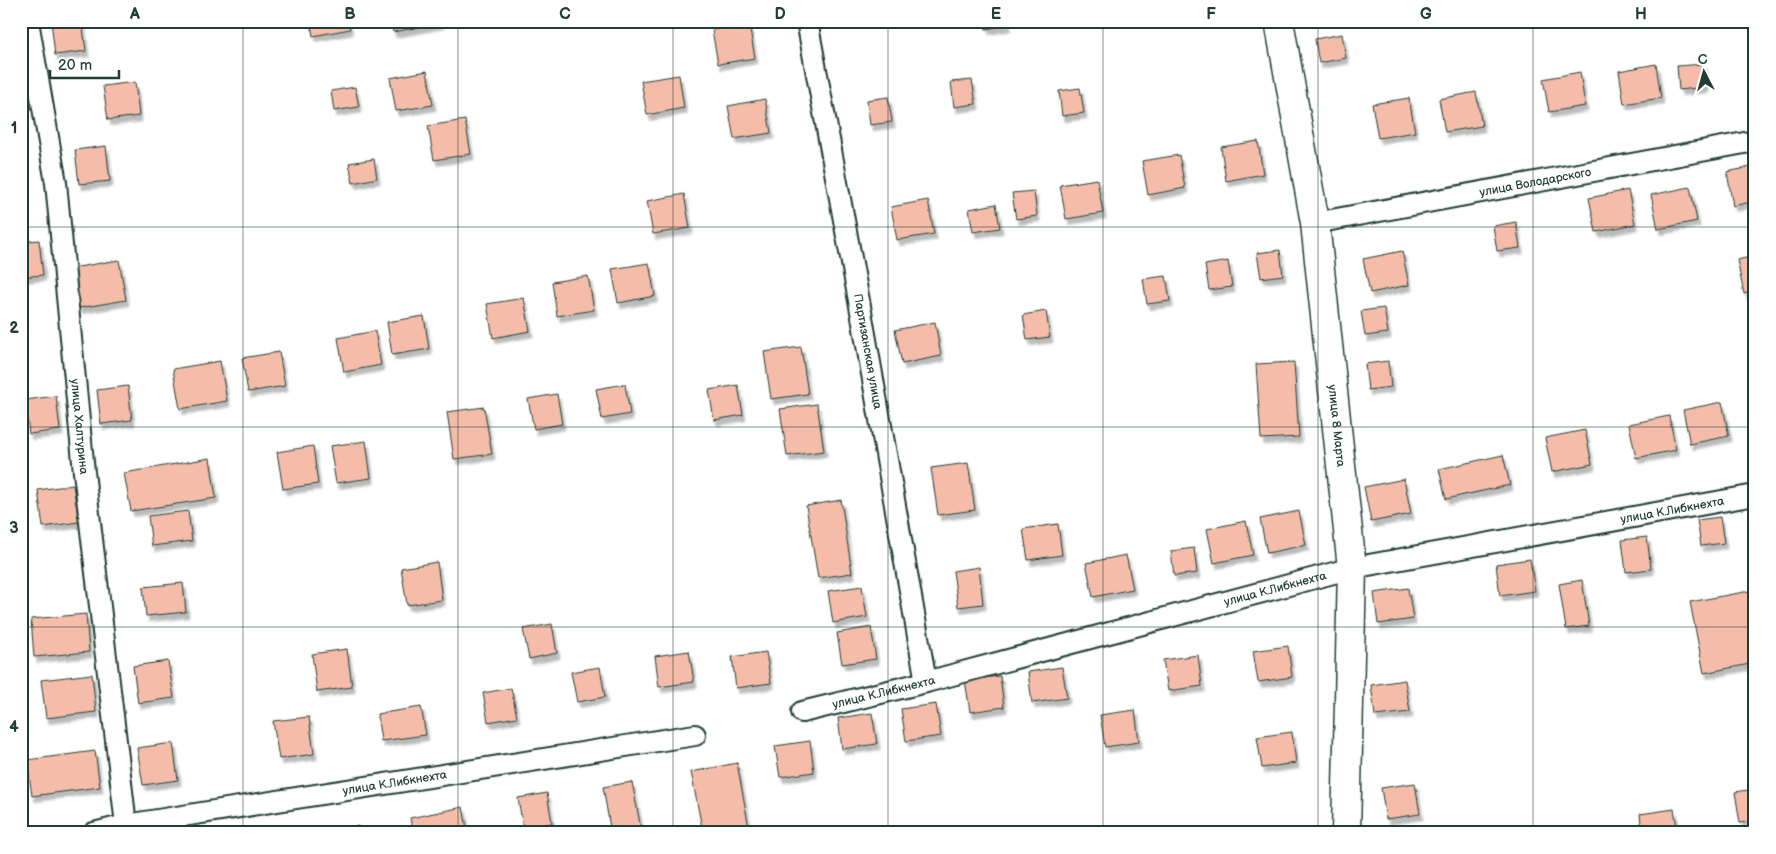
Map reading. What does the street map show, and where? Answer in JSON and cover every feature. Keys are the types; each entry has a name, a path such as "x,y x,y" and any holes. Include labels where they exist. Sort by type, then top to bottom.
{"main road":[{"name":"улица 8 Марта","path":"1279,21 1315,223 1352,568 1346,833"}],"street":[{"name":"улица Халтурина","path":"28,21 56,183 84,472 126,829"},
{"name":"Партизанская улица","path":"807,21 862,317 926,682"},
{"name":"улица Володарского","path":"1315,223 1755,141"},
{"name":"улица К.Либкнехта","path":"802,712 926,682 1352,568 1755,494"},
{"name":"улица К.Либкнехта","path":"94,833 695,735"}],"building":[{"path":"51,21 82,21 86,51 55,55"},
{"path":"310,21 348,21 350,29 313,36"},
{"path":"391,21 440,21 441,23 393,32"},
{"path":"984,21 1007,21 1008,25 986,29"},
{"path":"749,24 755,58 718,64 712,30"},
{"path":"1342,34 1346,58 1319,63 1315,39"},
{"path":"1656,64 1661,98 1624,104 1619,71"},
{"path":"1704,64 1706,87 1679,90 1677,66"},
{"path":"427,71 433,105 396,111 390,78"},
{"path":"1580,72 1585,106 1549,112 1543,79"},
{"path":"679,75 684,108 647,115 641,81"},
{"path":"972,80 976,104 954,107 951,82"},
{"path":"135,82 139,116 108,120 103,86"},
{"path":"355,87 359,107 334,111 331,91"},
{"path":"1080,88 1084,113 1062,116 1059,91"},
{"path":"1476,92 1482,126 1445,132 1439,99"},
{"path":"888,97 892,122 870,125 867,100"},
{"path":"1409,98 1415,132 1378,138 1372,104"},
{"path":"765,99 771,133 734,139 728,106"},
{"path":"465,120 471,154 434,160 428,126"},
{"path":"1258,141 1263,174 1226,181 1221,147"},
{"path":"106,146 110,181 79,184 75,150"},
{"path":"1179,155 1185,188 1148,195 1142,161"},
{"path":"374,159 377,178 353,183 349,163"},
{"path":"1755,166 1755,201 1733,206 1727,172"},
{"path":"1097,179 1103,213 1066,219 1060,185"},
{"path":"1690,187 1697,221 1658,229 1651,195"},
{"path":"1628,190 1635,224 1596,232 1589,198"},
{"path":"1034,191 1037,216 1016,219 1012,193"},
{"path":"684,194 690,228 653,234 647,201"},
{"path":"928,200 934,234 897,240 891,207"},
{"path":"996,204 1000,228 973,232 969,209"},
{"path":"1516,222 1520,248 1497,251 1493,226"},
{"path":"39,240 43,275 21,277 21,242"},
{"path":"1280,250 1283,275 1261,278 1257,253"},
{"path":"1402,251 1409,285 1370,293 1363,259"},
{"path":"1755,256 1755,291 1744,294 1737,260"},
{"path":"119,260 126,300 79,308 72,268"},
{"path":"1228,261 1232,287 1209,290 1205,265"},
{"path":"649,263 655,296 618,303 612,269"},
{"path":"588,276 594,310 557,316 552,282"},
{"path":"1166,276 1170,301 1147,304 1143,279"},
{"path":"524,298 530,331 493,338 487,304"},
{"path":"1384,308 1388,333 1365,336 1361,311"},
{"path":"1046,311 1050,337 1027,340 1023,315"},
{"path":"424,316 429,349 392,355 387,322"},
{"path":"935,322 941,356 902,364 895,330"},
{"path":"375,331 381,365 344,372 338,338"},
{"path":"801,347 808,394 771,399 764,352"},
{"path":"279,352 285,386 248,392 242,358"},
{"path":"220,361 227,401 180,409 173,369"},
{"path":"1388,361 1391,387 1368,390 1365,364"},
{"path":"1294,362 1299,437 1261,439 1256,364"},
{"path":"625,384 630,414 602,419 596,389"},
{"path":"738,385 743,415 714,420 709,390"},
{"path":"128,386 132,420 101,424 97,390"},
{"path":"557,394 562,424 534,429 528,399"},
{"path":"56,396 60,430 29,434 25,400"},
{"path":"1722,402 1729,436 1690,444 1683,410"},
{"path":"817,404 824,451 787,456 780,409"},
{"path":"484,407 492,454 454,459 447,412"},
{"path":"1669,416 1676,450 1636,458 1629,424"},
{"path":"1585,430 1592,464 1552,472 1545,438"},
{"path":"366,441 371,478 336,483 330,446"},
{"path":"313,446 318,484 283,489 277,452"},
{"path":"1503,455 1510,485 1446,499 1439,469"},
{"path":"210,458 216,498 131,511 124,473"},
{"path":"968,463 975,510 938,515 931,468"},
{"path":"1404,479 1411,514 1371,522 1364,487"},
{"path":"73,485 79,522 43,527 38,490"},
{"path":"841,500 852,573 818,578 806,506"},
{"path":"188,511 192,541 152,546 148,516"},
{"path":"1299,511 1306,545 1267,553 1260,519"},
{"path":"1720,517 1724,543 1701,546 1697,520"},
{"path":"1246,521 1253,555 1214,563 1207,529"},
{"path":"1058,524 1062,555 1028,560 1023,529"},
{"path":"1647,537 1651,569 1626,572 1622,540"},
{"path":"1194,548 1197,573 1174,576 1171,551"},
{"path":"1126,555 1133,589 1093,597 1086,563"},
{"path":"1530,559 1535,591 1500,596 1496,564"},
{"path":"437,562 442,600 407,605 401,568"},
{"path":"979,567 983,604 958,607 953,571"},
{"path":"1582,580 1589,626 1566,629 1559,584"},
{"path":"183,583 186,612 146,616 143,587"},
{"path":"862,586 867,617 833,623 828,591"},
{"path":"1408,588 1413,619 1378,624 1374,593"},
{"path":"1755,590 1755,663 1704,673 1690,602"},
{"path":"86,614 89,652 34,657 31,619"},
{"path":"552,624 557,653 529,659 523,629"},
{"path":"871,627 876,659 842,664 837,633"},
{"path":"1288,646 1292,677 1258,682 1253,651"},
{"path":"347,649 352,687 317,692 312,654"},
{"path":"689,651 694,682 659,687 655,656"},
{"path":"766,652 771,683 736,688 732,657"},
{"path":"1198,655 1202,686 1168,691 1163,660"},
{"path":"168,661 174,698 138,703 133,666"},
{"path":"600,667 605,697 577,702 571,672"},
{"path":"1062,667 1067,698 1032,703 1028,672"},
{"path":"92,674 96,712 46,718 41,680"},
{"path":"1000,676 1004,707 970,712 965,680"},
{"path":"1405,680 1410,712 1375,716 1371,685"},
{"path":"511,688 517,717 488,722 483,693"},
{"path":"936,704 941,736 906,741 901,709"},
{"path":"421,707 426,735 381,741 377,714"},
{"path":"1135,710 1139,742 1105,747 1100,715"},
{"path":"872,713 877,744 842,749 838,718"},
{"path":"309,717 314,754 279,759 273,721"},
{"path":"1292,732 1296,763 1262,768 1257,737"},
{"path":"810,741 814,772 780,777 775,746"},
{"path":"173,743 178,780 143,785 137,748"},
{"path":"95,751 100,787 32,796 27,760"},
{"path":"737,763 750,833 703,833 691,772"},
{"path":"632,782 641,829 611,833 603,787"},
{"path":"1415,783 1420,814 1386,819 1381,788"},
{"path":"1755,789 1755,821 1740,823 1735,792"},
{"path":"547,793 552,823 523,828 518,798"},
{"path":"463,807 468,833 413,833 410,818"},
{"path":"1674,809 1678,833 1642,833 1640,814"},
{"path":"358,826 360,833 328,833"}]}
